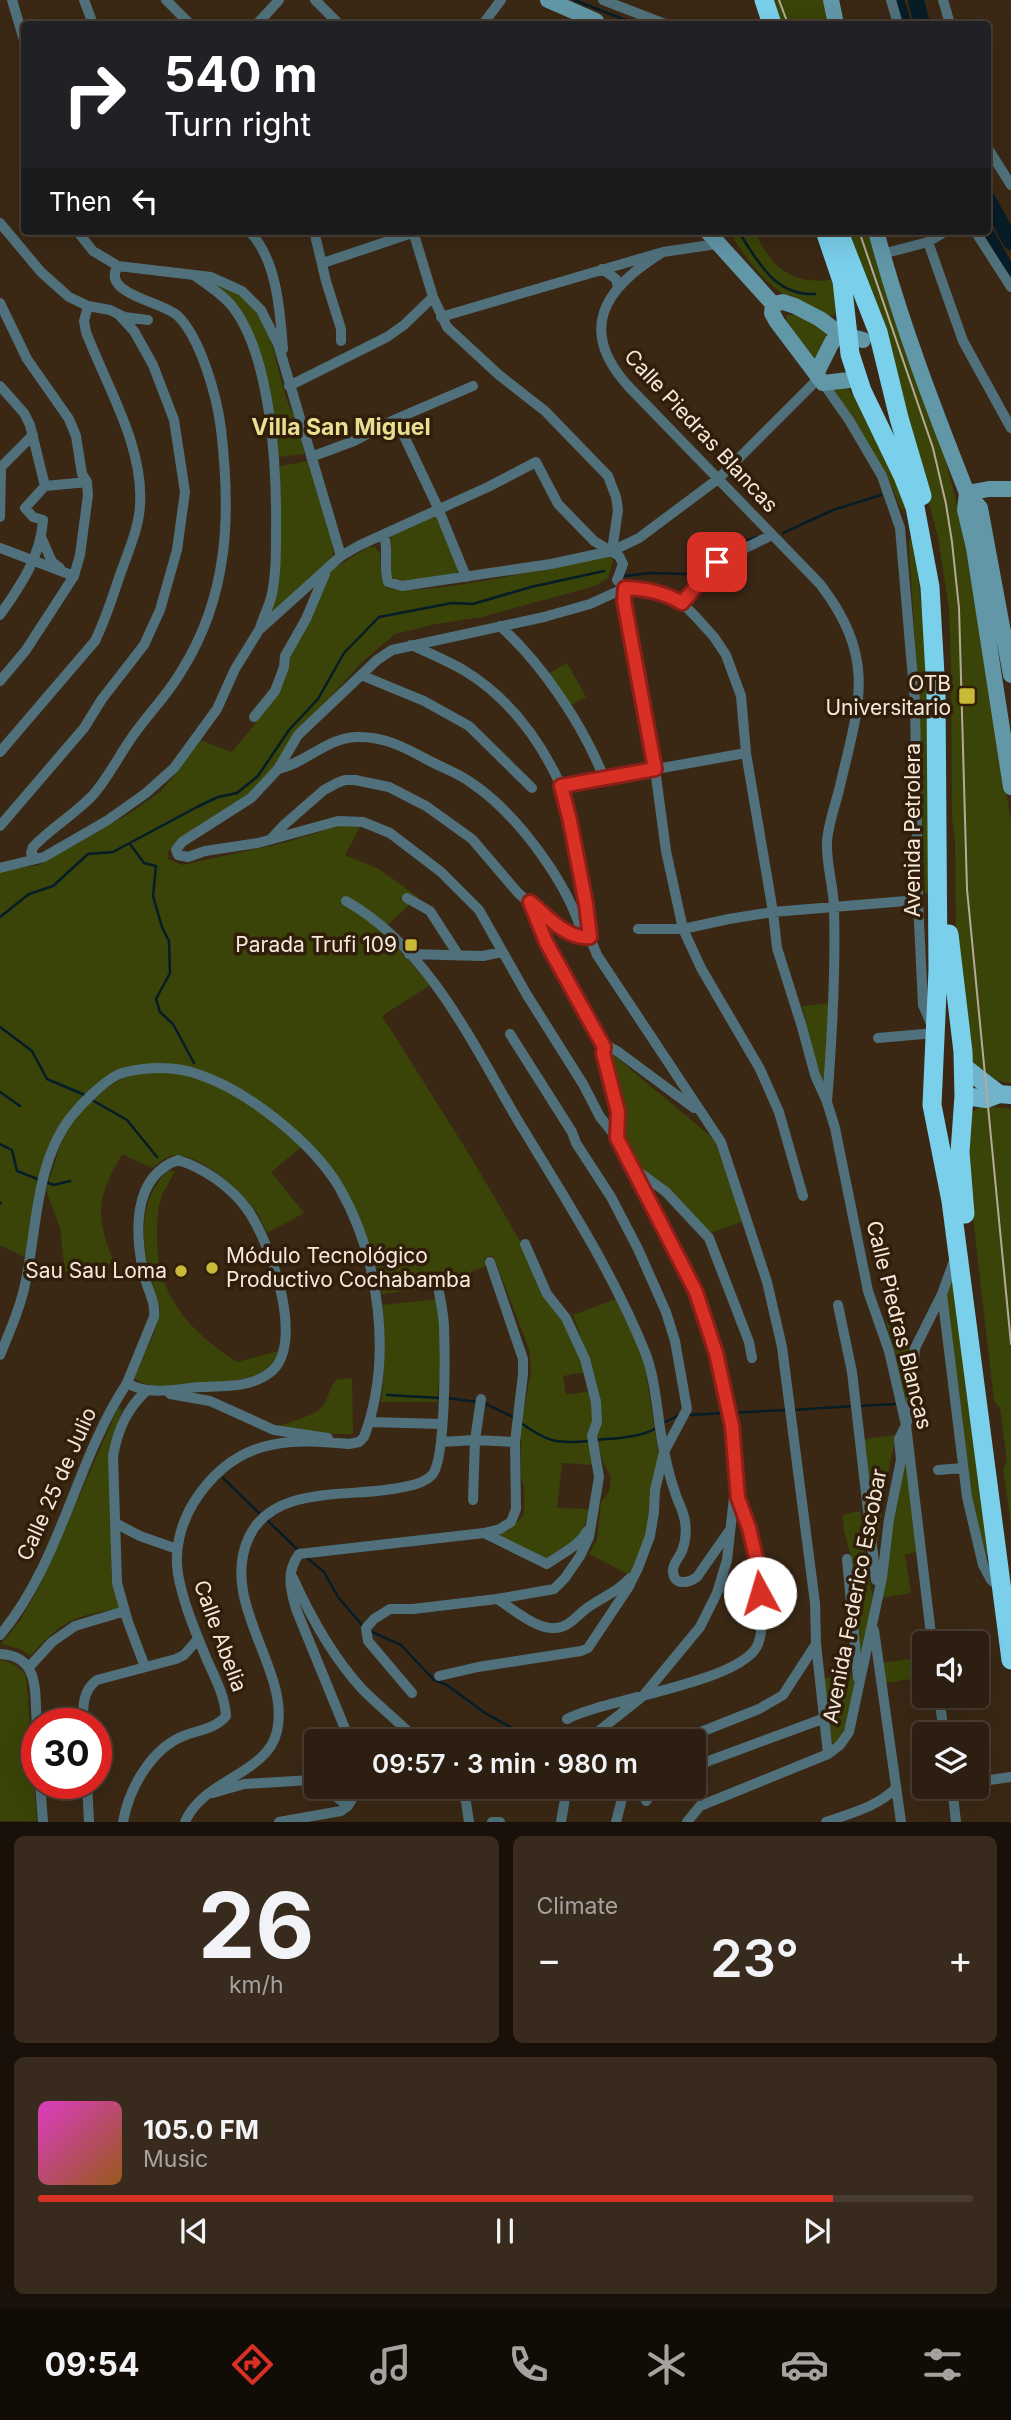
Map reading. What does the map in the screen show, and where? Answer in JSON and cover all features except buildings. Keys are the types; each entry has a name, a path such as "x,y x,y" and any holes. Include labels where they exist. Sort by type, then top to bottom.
{"highway":[{"path":"751,0 758,21"},
{"path":"764,0 771,21"},
{"name":"Avenida Petrolera","path":"826,235 845,295 858,379 906,484 910,526 930,587 935,681 938,970 932,1105 958,1249 1011,1660"},
{"name":"Avenida Petrolera","path":"840,235 885,355 899,418 913,458 930,529 942,603 946,660 949,934 964,1068"},
{"path":"850,341 876,342 885,355 879,375 858,379"},
{"path":"964,1096 943,1097 933,1078 937,1063 954,1060 964,1068 964,1096 960,1152 963,1199 1011,1564"}],"main road":[{"path":"548,0 595,21"},
{"path":"831,0 835,21"},
{"path":"877,235 888,280 921,374 967,493 980,508 1011,675"},
{"path":"712,237 773,304 772,313 819,378"},
{"path":"773,304 783,302 795,306 821,319 850,341"},
{"path":"819,378 832,342 850,341"},
{"path":"819,378 858,379"},
{"path":"967,493 1011,489"},
{"path":"967,493 965,510 1007,723 1011,787"},
{"path":"964,1068 1005,1094"},
{"path":"964,1096 986,1099 1005,1094"}],"street":[{"path":"12,0 21,30"},
{"path":"84,0 92,21"},
{"path":"166,0 187,21"},
{"path":"260,21 279,0"},
{"path":"315,0 337,21"},
{"path":"485,21 501,0"},
{"path":"603,0 621,3 659,21"},
{"path":"891,0 897,21"},
{"path":"943,0 949,21"},
{"path":"991,153 1011,185"},
{"path":"0,223 41,272 68,297 88,306 110,310 134,331 153,365 174,420 185,492 177,550 169,582 145,645 102,699 84,728 0,826"},
{"path":"80,235 93,251 118,266 192,274 227,282 254,301 278,344 341,556"},
{"path":"253,235 268,262 274,287 281,323 284,369"},
{"path":"314,235 341,329 341,341"},
{"path":"323,262 405,235"},
{"path":"415,235 433,298 447,327 499,375 545,411 608,476 618,510 612,551"},
{"path":"882,254 928,242 939,235"},
{"path":"978,235 1011,287"},
{"path":"441,317 712,237"},
{"path":"928,242 963,341 1011,428"},
{"name":"Calle Piedras Blancas","path":"663,252 637,270 618,288 602,317 602,344 608,360 616,373 820,584 844,619 856,652 860,686 827,838 834,906 835,997 827,1101 869,1291 888,1351 906,1425 931,1631"},
{"path":"37,859 31,853 33,847 93,794 184,667 218,588 225,539 225,465 213,382 179,317 168,308 134,296 114,281 113,276 118,266"},
{"path":"602,269 616,279 618,288"},
{"path":"0,868 37,859 108,820 146,793 174,768 217,709 235,669 259,630 271,597 276,541 276,462 267,401 254,346 233,308 192,274"},
{"path":"289,386 387,337 433,298"},
{"path":"0,303 27,359 69,419 76,436 82,474 87,482 80,555 74,576 26,650 0,681"},
{"path":"0,752 95,641 104,625 140,508 140,489 132,451 116,401 86,332 84,321 88,306"},
{"path":"134,331 168,308"},
{"path":"120,316 148,320"},
{"path":"384,535 388,548 388,582 402,586 612,551 639,538 718,480 819,378 882,476 910,526 918,900 923,1005 935,1033 878,1038"},
{"path":"311,457 354,441 396,419 473,386"},
{"path":"2,392 24,413 33,435 45,486"},
{"path":"396,419 438,508 466,577"},
{"path":"0,517 0,468 33,435"},
{"path":"259,630 341,556 536,462 558,504 594,541 620,556 623,564 617,580 625,588 624,601 655,769 666,851 683,929 701,968 760,1069 779,1112 803,1196"},
{"path":"25,508 45,486 87,482"},
{"path":"0,615 34,561 42,538 43,520 33,517 25,508 1,505"},
{"path":"682,603 717,562 772,535"},
{"path":"42,538 51,562 74,576"},
{"path":"0,548 74,576"},
{"path":"254,717 275,691 285,656 306,619 328,568"},
{"path":"567,1719 579,1713 698,1681 747,1659 760,1642 762,1624 757,1562 738,1498 732,1426 716,1353 696,1292 617,1138 600,1116 472,901 424,857 390,832 377,826 363,822 338,821 271,840 205,851 188,857 178,855 176,850 182,842 251,798 278,769 298,735 377,660 392,650 590,604 625,588 666,594 682,603 714,637 735,675 741,696 746,753 773,912 776,948 796,1005 815,1075 827,1101"},
{"path":"500,626 521,646 580,725 604,778"},
{"path":"411,645 465,671 490,689 538,742 561,786 570,821 586,904 586,938"},
{"path":"361,675 424,701 469,726 532,788"},
{"path":"278,769 296,765 334,742 357,737 387,740 458,774 490,797 541,854 574,908 586,938 721,1142 767,1282 782,1347 813,1590 828,1754"},
{"path":"561,786 746,753"},
{"path":"271,840 324,790 337,783 355,780 389,787 425,806 472,839 519,894 568,933 586,938"},
{"path":"407,898 430,911 459,956"},
{"path":"638,929 683,929 773,912 918,900"},
{"path":"346,901 369,914 409,954 440,991 603,1261 646,1355 664,1452 684,1516 686,1529 683,1550 673,1572 675,1579 681,1583 691,1582 697,1577 729,1531"},
{"path":"530,902 546,942 604,1047 603,1053 618,1112 617,1138"},
{"path":"409,954 483,956 502,952"},
{"path":"439,1676 588,1648 628,1588 638,1568 650,1536 655,1490 664,1452 687,1409 675,1340 666,1312 638,1249 611,1197 510,1034"},
{"path":"604,1047 609,1046 617,1051 701,1114"},
{"path":"0,1355 26,1282 41,1190 59,1135 72,1115 118,1075 133,1070 177,1069 215,1081 246,1097 307,1147 338,1185 371,1270 377,1306 380,1368 378,1393 370,1422 442,1424"},
{"name":"Calle 25 de Julio","path":"0,1636 32,1587 100,1430 127,1383 154,1317 155,1308 145,1279 138,1239 141,1200 159,1170 178,1160 205,1172 245,1207 256,1224 283,1296 285,1317 280,1358 274,1369 262,1378 245,1384 151,1391 127,1383"},
{"path":"633,1167 666,1192 709,1238 749,1342 752,1358"},
{"path":"412,1693 368,1641 366,1628 369,1624 390,1609 413,1609 496,1599 554,1588 580,1556 589,1537 599,1477 592,1436 597,1422 596,1402 585,1359 566,1318 547,1294 525,1244"},
{"name":"Avenida Federico Escobar","path":"687,1822 700,1806 828,1754 840,1745 849,1731 873,1620 893,1492 901,1460 899,1439 911,1408 915,1348 942,1294 958,1249"},
{"path":"345,1729 296,1608 289,1586 290,1571 299,1554 312,1551 347,1550 484,1532 500,1529 511,1522 516,1509 514,1442 523,1359 490,1262"},
{"path":"186,1822 190,1811 204,1795 262,1757 277,1733 279,1709 276,1690 243,1591 242,1564 249,1536 270,1511 282,1505 327,1494 374,1493 424,1481 436,1469 442,1424 444,1326 439,1292"},
{"path":"942,1294 967,1497 983,1565 991,1580 1002,1589"},
{"path":"838,1305 852,1372 877,1597"},
{"path":"151,1391 210,1401 274,1430 321,1436 340,1443"},
{"name":"Calle 25 de Julio","path":"145,1667 117,1583 113,1455 127,1412 151,1391"},
{"path":"473,1500 475,1440 481,1399"},
{"name":"Calle Abelia","path":"123,1822 125,1808 136,1781 159,1755 184,1736 210,1727 226,1716 178,1574 177,1549 189,1511 219,1470 244,1452 261,1446 286,1443 359,1442 370,1422"},
{"path":"440,1442 514,1442"},
{"path":"938,1470 963,1468"},
{"path":"604,1729 643,1696 686,1645 709,1610 727,1560 736,1479"},
{"path":"116,1520 126,1530 177,1549"},
{"path":"484,1532 547,1564 584,1537 591,1523"},
{"path":"848,1559 859,1687"},
{"path":"496,1599 545,1628 555,1629 564,1626 582,1611 622,1587 638,1568"},
{"path":"290,1571 314,1621 334,1653 362,1688 405,1729"},
{"path":"30,1666 52,1642 75,1626 125,1611"},
{"path":"873,1620 901,1822"},
{"path":"84,1708 84,1698 90,1685 102,1678 184,1655 198,1639"},
{"path":"706,1730 759,1709 783,1695 817,1644"},
{"path":"0,1654 22,1658 30,1666 36,1708"},
{"path":"656,1678 655,1685 663,1691"},
{"path":"706,1762 825,1718"},
{"path":"989,1780 1011,1777"},
{"path":"204,1795 244,1784 304,1780"},
{"path":"826,1822 876,1804 896,1788"},
{"path":"41,1799 43,1822"},
{"path":"88,1799 89,1822"},
{"path":"339,1799 348,1806"},
{"path":"279,1822 341,1811 352,1799"},
{"path":"465,1799 469,1822"},
{"path":"561,1822 564,1799"},
{"path":"616,1822 622,1799"},
{"path":"953,1799 956,1822"},
{"path":"492,1822 500,1822"}],"green space":[{"path":"774,0 825,0 828,21 780,21"},
{"path":"732,235 756,235 768,255 784,271 805,279 833,280 837,313 827,315 782,293 752,265"},
{"path":"849,235 870,235 945,458 962,524 1011,821 1011,1083 982,1074 972,1061 956,931 949,608 938,538 901,388"},
{"path":"210,280 246,301 265,327 305,454 279,457 260,359"},
{"path":"787,315 797,315 825,331 827,336 815,362 785,323"},
{"path":"833,386 847,386 877,435 909,511 901,509 887,475 839,400"},
{"path":"308,461 332,538 333,557 274,612 268,612 281,512 280,466"},
{"path":"436,517 459,570 456,573 402,582 392,578 391,536"},
{"path":"913,538 926,644 930,893 925,893 918,687 909,548 909,539"},
{"path":"368,547 375,547 380,553 381,575 385,587 400,590 490,580 603,556 612,558 613,561 608,578 595,586 482,617 395,634 361,663 242,802 178,842 168,852 168,859 182,865 284,843 347,823 361,825 345,855 379,869 418,897 382,930 430,985 382,1016 469,1154 566,1326 586,1372 563,1376 566,1395 591,1391 594,1465 562,1463 557,1508 589,1509 580,1535 546,1560 497,1535 509,1530 524,1515 521,1426 531,1371 529,1349 493,1255 484,1259 486,1266 437,1287 382,1294 375,1259 343,1184 307,1140 250,1097 156,1064 133,1065 117,1071 56,1132 25,1257 0,1245 0,871 39,865 132,812 160,792 199,740 232,752 283,683 289,658 328,575"},
{"path":"567,663 586,697 569,706 548,674"},
{"path":"831,1003 825,1082 821,1082 802,1006"},
{"path":"612,1054 714,1139 744,1221 711,1233 639,1169 622,1138 623,1121 609,1059"},
{"path":"148,1071 186,1074 202,1079 248,1103 289,1136 301,1147 271,1172 304,1213 267,1233 256,1212 239,1192 219,1174 196,1160 175,1155 152,1168 122,1154 107,1184 101,1207 101,1219 114,1263 65,1272 60,1228 46,1190 60,1146 72,1122 98,1094 123,1078"},
{"path":"982,1106 1011,1109 1011,1525 1003,1469 1007,1461 1000,1408 994,1401 968,1173 972,1112"},
{"path":"168,1171 175,1171 160,1200 157,1238 163,1278 170,1295 191,1325 237,1362 278,1351 275,1359 261,1372 231,1381 174,1387 143,1383 135,1378 154,1334 160,1310 146,1256 145,1219 148,1202"},
{"path":"954,1276 988,1556 985,1554 974,1513 946,1295"},
{"path":"619,1298 643,1356 659,1456 651,1517 636,1566 628,1574 589,1554 597,1540 601,1502 609,1492 611,1477 597,1442 593,1370 573,1315"},
{"path":"438,1299 441,1360 437,1402 381,1402 384,1366 382,1305"},
{"path":"896,1320 911,1344 906,1412 886,1322"},
{"path":"352,1378 353,1434 279,1426 319,1410 336,1380"},
{"path":"118,1408 122,1410 114,1437 111,1575 120,1608 90,1614 69,1622 60,1627 30,1656 20,1649 1,1644 19,1622 38,1589"},
{"path":"896,1435 885,1487 873,1573 857,1440"},
{"path":"905,1435 916,1552 905,1555 911,1593 876,1599"},
{"path":"860,1511 867,1573 873,1596 860,1670 853,1564 842,1515"},
{"path":"912,1659 912,1679 885,1683 882,1663"},
{"path":"0,1660 15,1665 26,1675 28,1708 21,1708 21,1799 35,1799 37,1821 0,1821"},
{"path":"852,1673 852,1710 836,1743 832,1742 823,1679"}],"waterway":[{"path":"574,0 628,21"},
{"path":"899,0 906,21"},
{"path":"916,0 921,21"},
{"path":"991,205 1011,242"},
{"path":"741,235 760,265 778,283 801,293 815,294"},
{"path":"990,235 1011,272"},
{"path":"783,533 833,510 881,495"},
{"path":"624,576 651,573 686,574 722,549 757,537"},
{"path":"0,917 29,894 53,886 88,854 113,852 218,797 237,793 258,776 289,730 318,699 344,653 379,617 452,603 473,604 531,587 604,571"},
{"path":"130,844 144,863 156,866 153,896 169,941 170,973 156,999 160,1012 173,1024 194,1063"},
{"path":"0,1027 32,1051 47,1079 87,1096"},
{"path":"0,1092 20,1106"},
{"path":"92,1100 127,1120 157,1157"},
{"path":"0,1144 12,1150 17,1171 40,1180"},
{"path":"46,1182 54,1185 70,1181"},
{"path":"387,1395 440,1398"},
{"path":"446,1398 478,1402"},
{"path":"484,1403 513,1417"},
{"path":"860,1406 895,1404"},
{"path":"794,1410 853,1406"},
{"path":"731,1413 787,1410"},
{"path":"689,1415 724,1413"},
{"path":"663,1423 679,1415"},
{"path":"521,1423 553,1440 590,1441"},
{"path":"596,1440 636,1435 658,1427"},
{"path":"223,1478 261,1515"},
{"path":"266,1519 299,1551"},
{"path":"307,1558 324,1572 338,1597 362,1625"},
{"path":"370,1631 401,1645 434,1680 447,1685 485,1713 514,1729"}],"tram line":[{"path":"779,0 787,21"},
{"path":"860,235 933,448 952,542 959,608 967,889 1011,1344"}],"place":[{"name":"OTB Universitario","path":"967,696"},
{"name":"Parada Trufi 109","path":"411,945"},
{"name":"Módulo Tecnológico Productivo Cochabamba","path":"212,1268"},
{"name":"Sau Sau Loma","path":"181,1271"}],"district":[{"name":"Villa San Miguel","path":"341,427"}],"route":[{"path":"717,562 682,603 666,594 625,588 624,601 655,769 561,786 586,904 590,937 577,937 568,933 530,902 546,942 604,1047 603,1053 618,1112 617,1138 696,1292 727,1396 738,1498 757,1562 760,1593"}]}
